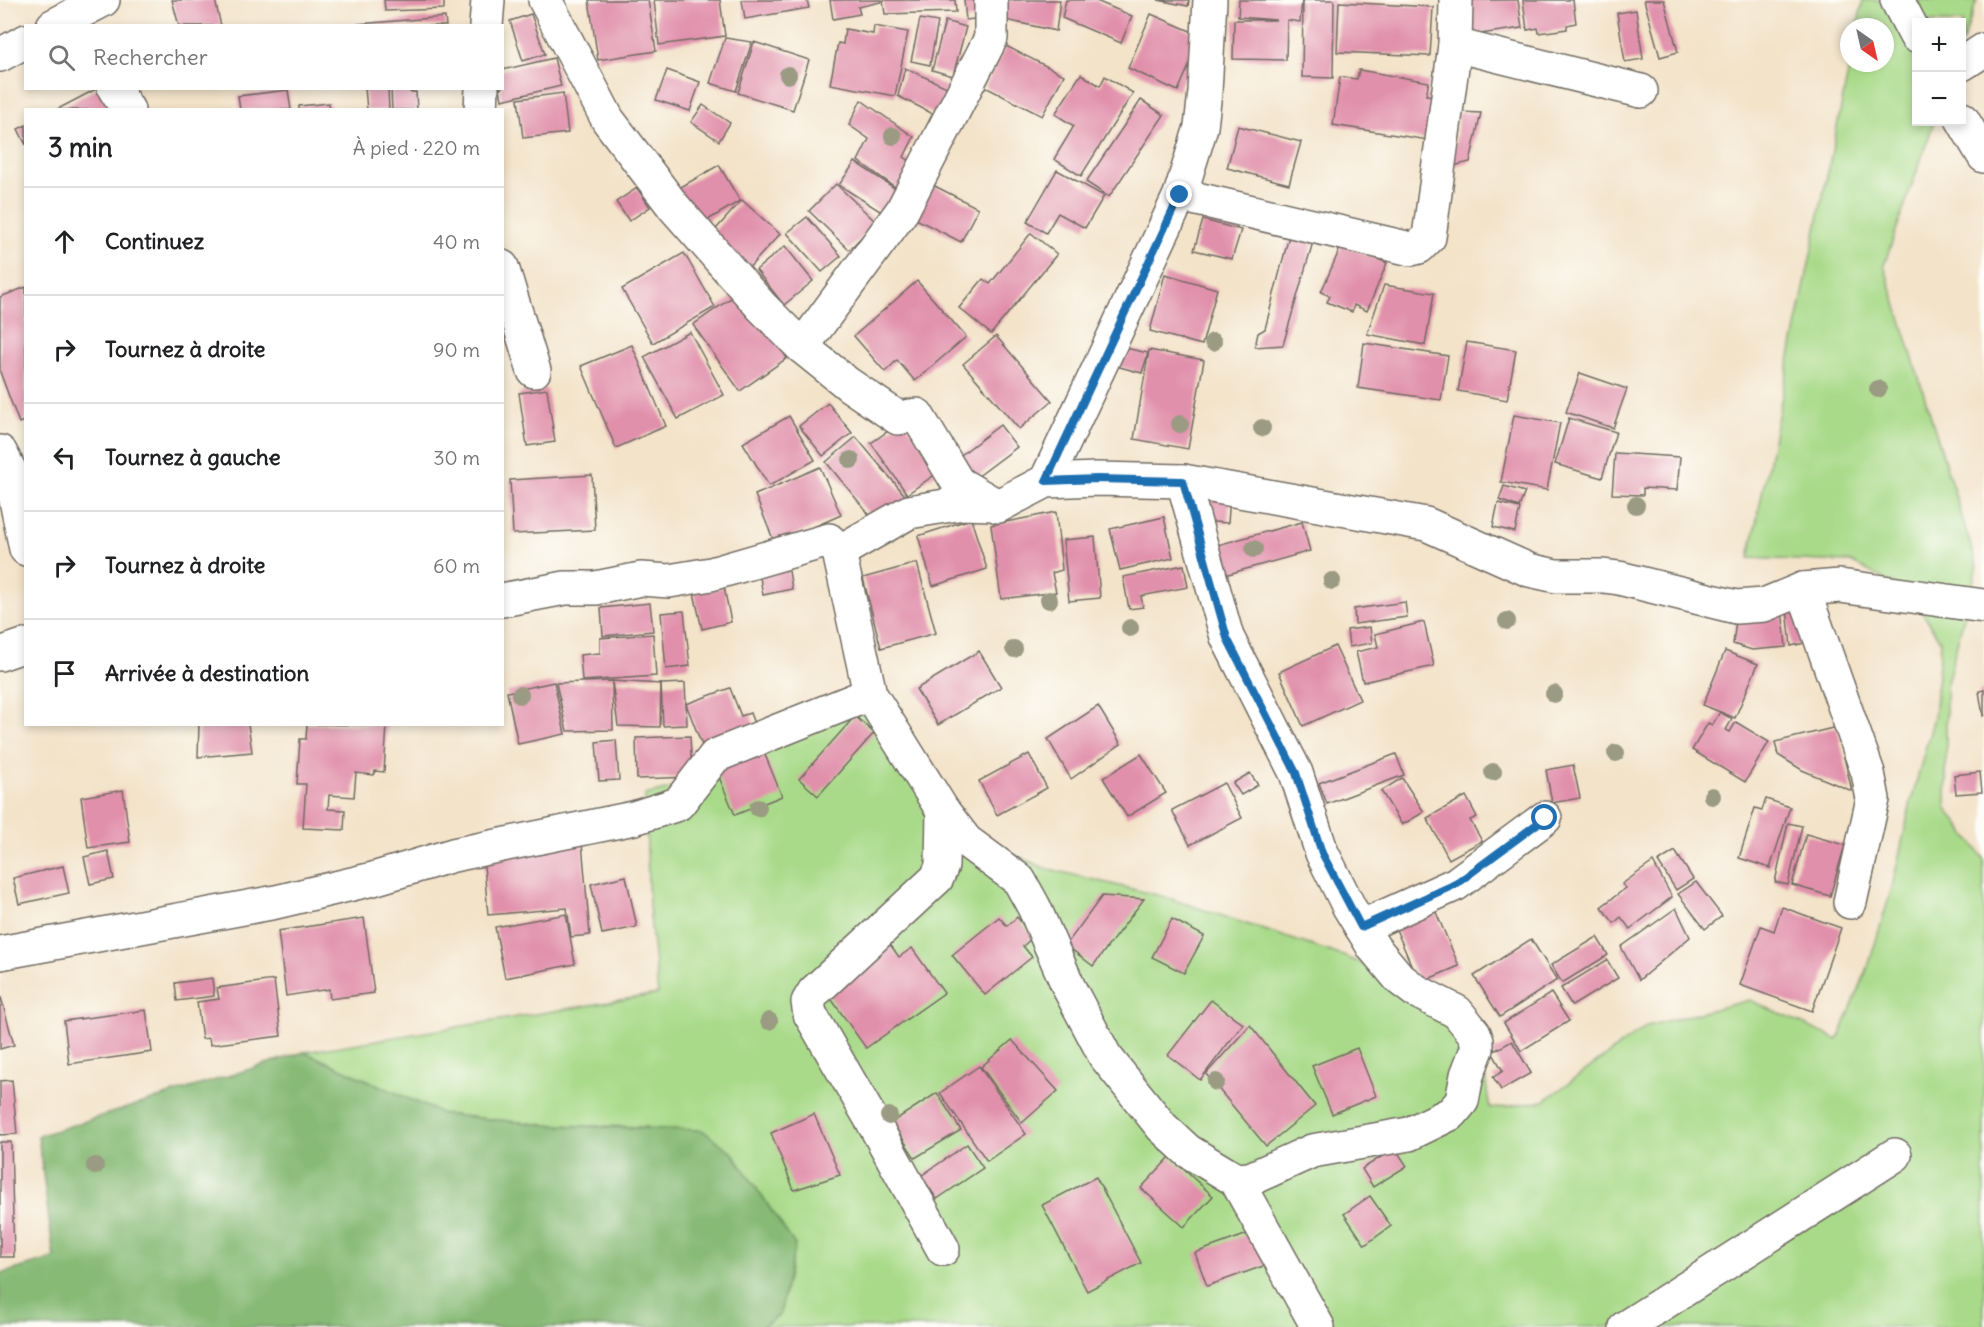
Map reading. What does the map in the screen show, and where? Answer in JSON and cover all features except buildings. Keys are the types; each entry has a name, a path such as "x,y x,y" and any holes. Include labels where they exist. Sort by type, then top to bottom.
{"street":[{"path":"66,23 103,0"},
{"path":"486,24 488,0"},
{"path":"545,0 608,120 674,207 762,307 802,347 848,384 898,418 917,415 958,483 998,506"},
{"path":"802,347 902,211 992,38 991,0"},
{"path":"1046,481 1180,195 1201,127 1210,0"},
{"path":"1180,195 1411,249 1419,247 1429,237 1455,45 1456,0"},
{"path":"1897,0 1912,27"},
{"path":"0,55 24,42"},
{"path":"1455,45 1641,91"},
{"path":"1966,61 1984,50"},
{"path":"115,90 127,108"},
{"path":"481,108 482,90"},
{"path":"1966,125 1984,156"},
{"path":"504,274 534,371"},
{"path":"0,452 10,471 24,539"},
{"path":"839,552 909,512 963,503 998,506 1046,481 1097,479 1183,481 1426,524 1529,570 1556,576 1619,578 1736,607 1764,605 1803,589 1840,586 1984,606"},
{"path":"1183,481 1227,638 1296,773 1322,853 1374,948 1400,980 1457,1012 1474,1033 1477,1049 1467,1075 1462,1101 1452,1113 1409,1134 1312,1150 1250,1179 1236,1180"},
{"path":"504,600 565,588 596,588 641,579 669,581 711,574 829,540 839,552 870,694 943,811 966,841 1019,880 1034,907 1069,988 1105,1056 1162,1127 1188,1151 1236,1180 1318,1327"},
{"path":"1803,589 1868,773 1873,799 1850,902"},
{"path":"0,654 24,646"},
{"path":"0,953 276,902 374,879 453,855 645,814 678,804 715,756 870,694"},
{"path":"943,811 942,866 937,878 814,992 808,1002 810,1014 943,1249"},
{"path":"1361,927 1456,884 1545,818"},
{"path":"1626,1327 1894,1155"}],"green space":[{"path":"1863,0 1977,0 1966,32 1966,18 1912,18 1912,126 1933,126 1884,265 1977,566 1946,687 1946,807 1984,859 1984,1327 762,1327 780,1315 647,1127 546,1125 443,1114 304,1052 658,994 649,906 645,795 678,787 854,702 977,839 1045,868 1165,897 1343,956 1424,990 1476,1020 1490,1109 1544,1101 1647,1026 1750,1000 1838,1040 1868,967 1892,888 1911,802 1934,717 1941,642 1910,593 1851,562 1749,558 1848,72 1894,72 1894,18 1859,18"},
{"path":"304,1052 443,1114 546,1125 702,1130 732,1152 795,1245 780,1315 761,1327 0,1327 0,1274 54,1258 38,1136"}],"route":[{"path":"1180,195 1046,481 1097,479 1183,481 1227,638 1296,773 1322,853 1361,927 1456,884 1545,818"}]}
